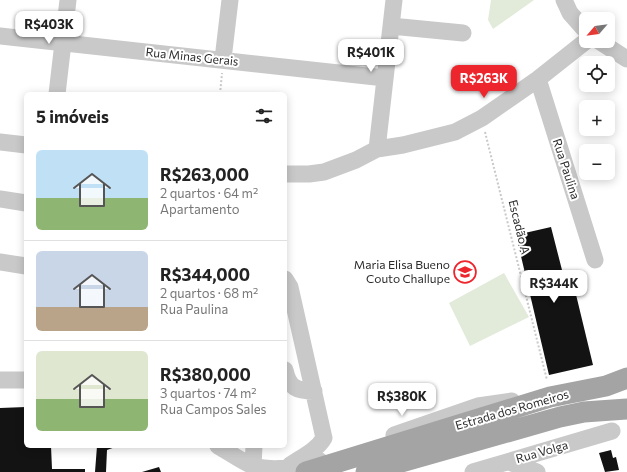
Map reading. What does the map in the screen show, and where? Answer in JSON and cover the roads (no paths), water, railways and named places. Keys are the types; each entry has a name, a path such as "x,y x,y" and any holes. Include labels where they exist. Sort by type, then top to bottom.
{"main road":[{"name":"Estrada dos Romeiros","path":"306,472 550,397 606,386 627,378"},
{"name":"Estrada dos Romeiros","path":"366,472 560,417 584,412 627,409"}],"street":[{"path":"58,92 68,0"},
{"path":"223,59 230,0"},
{"path":"377,150 394,0"},
{"path":"564,0 570,13 579,23"},
{"path":"391,26 463,33"},
{"name":"Rua Minas Gerais","path":"0,36 63,44 223,59 385,78"},
{"path":"287,174 324,172 377,150 403,146 443,136 466,127 482,118 538,79 579,47"},
{"path":"610,48 627,59"},
{"name":"Rua Paulina","path":"538,79 595,260"},
{"path":"0,142 24,146"},
{"path":"0,199 24,203"},
{"path":"0,262 24,266"},
{"path":"285,469 315,448 324,438 290,287 287,282"},
{"path":"287,374 293,386 299,391 314,391"},
{"path":"0,380 24,380"},
{"path":"222,448 253,466 270,469 285,469 331,458 478,406 550,397"},
{"name":"Rua Volga","path":"473,472 612,431"},
{"path":"253,466 254,448"},
{"path":"509,462 537,472"}],"place":[{"name":"Maria Elisa Bueno Couto Challupe","path":"465,272"}]}
